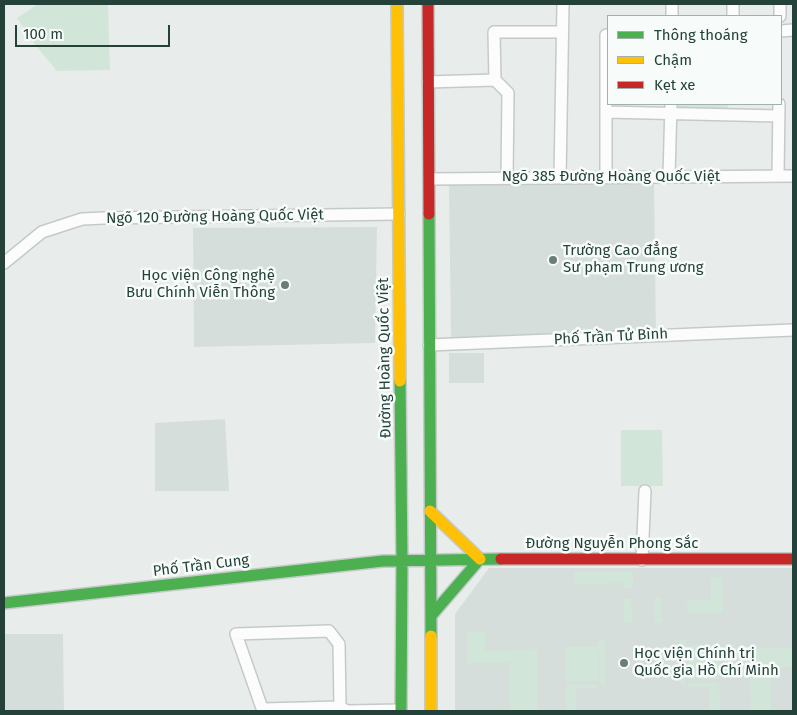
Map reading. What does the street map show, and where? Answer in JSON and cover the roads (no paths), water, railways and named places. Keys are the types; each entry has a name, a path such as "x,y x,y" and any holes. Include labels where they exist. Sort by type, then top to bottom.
{"main road":[{"name":"Đường Hoàng Quốc Việt","path":"397,4 402,560 401,710"},
{"path":"428,4 430,711"},
{"path":"430,511 480,559 430,616"},
{"name":"Đường Nguyễn Phong Sắc","path":"430,560 793,559"},
{"name":"Phố Trần Cung","path":"4,603 402,560 430,560"}],"street":[{"path":"560,178 563,4"},
{"path":"508,178 508,93 495,80 494,32 562,32"},
{"path":"606,177 607,35"},
{"path":"428,82 495,80"},
{"path":"778,176 779,105"},
{"path":"606,112 671,108 733,109 779,116"},
{"path":"669,177 671,108"},
{"name":"Ngõ 385 Đường Hoàng Quốc Việt","path":"429,179 793,176"},
{"name":"Ngõ 120 Đường Hoàng Quốc Việt","path":"4,263 42,232 82,219 399,214"},
{"name":"Phố Trần Tử Bình","path":"430,345 793,330"},
{"path":"642,560 645,491"},
{"path":"340,707 338,644 329,631 236,634 263,710 340,707 347,711 401,710"}],"place":[{"name":"Trường Cao đẳng Sư phạm Trung ương","path":"553,260"},
{"name":"Học viện Công nghệ Bưu Chính Viễn Thông","path":"285,285"},
{"name":"Học viện Chính trị Quốc gia Hồ Chí Minh","path":"624,663"}]}
